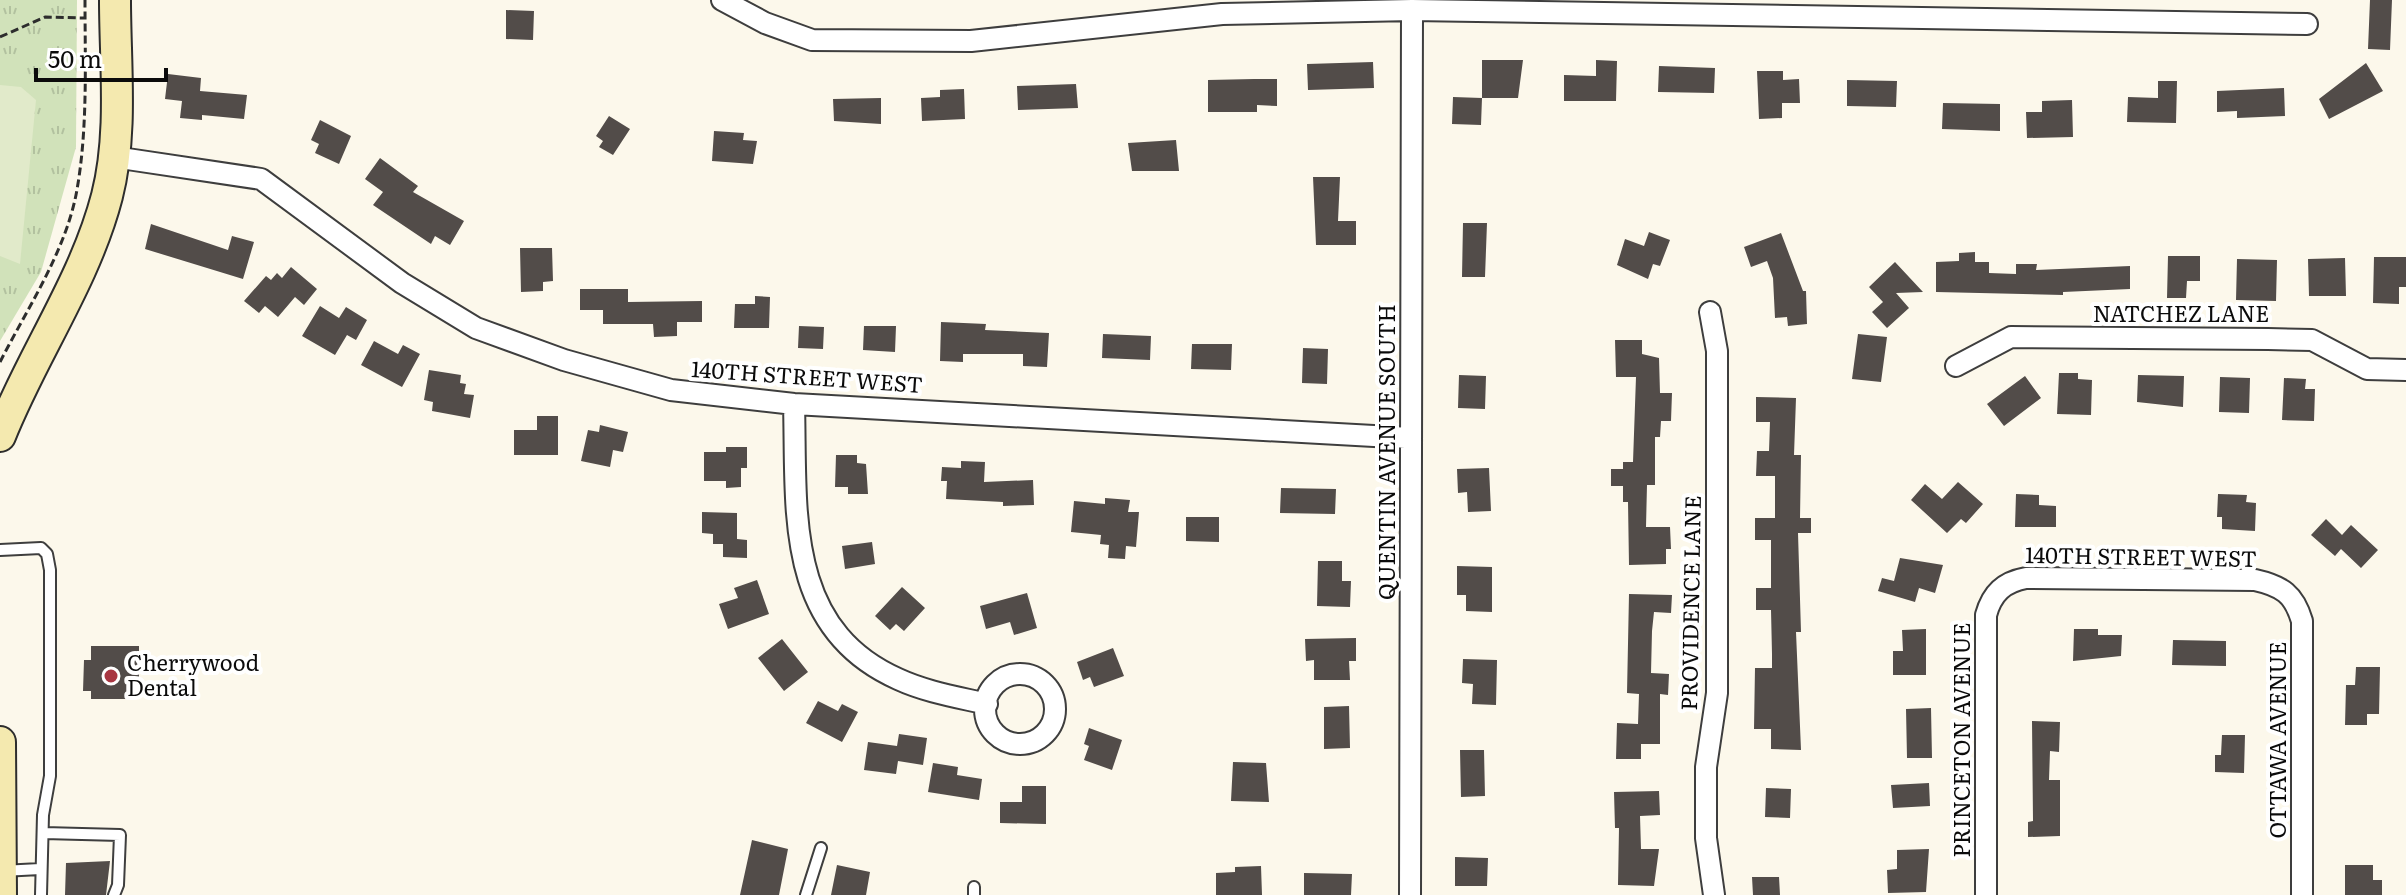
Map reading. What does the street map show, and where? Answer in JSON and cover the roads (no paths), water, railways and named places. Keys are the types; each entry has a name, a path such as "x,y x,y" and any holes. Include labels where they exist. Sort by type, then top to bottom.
{"street":[{"path":"0,436 88,250 108,194 114,157 115,0"},
{"path":"722,0 765,23 812,40 971,41 1222,14 1412,10 2307,24"},
{"path":"2161,0 2161,21"},
{"name":"QUENTIN AVENUE SOUTH","path":"1410,895 1412,10"},
{"name":"140TH STREET WEST","path":"114,157 261,179 402,283 464,321 564,360 671,390 794,404 1410,438"},
{"name":"PROVIDENCE LANE","path":"1710,312 1717,351 1717,693 1706,767 1706,838 1714,895"},
{"name":"NATCHEZ LANE","path":"1956,366 2011,337 2252,339 2312,340 2367,369 2406,370"},
{"path":"794,404 801,561 825,615 844,641 871,664 897,679 987,704"},
{"name":"140TH STREET WEST","path":"1999,590 2012,580 2026,578 2255,580 2285,589"},
{"name":"OTTAWA AVENUE","path":"2285,589 2297,604 2302,621 2302,895"},
{"name":"PRINCETON AVENUE","path":"1986,895 1986,615 1990,600 1999,590"},
{"path":"0,742 1,882"}],"lane":[{"path":"0,550 41,548 47,554 50,776 40,869 41,895"},
{"path":"44,833 120,835 118,885 114,895"},
{"path":"806,895 821,848"},
{"path":"1,882 40,869"}],"place":[{"name":"Cherrywood Dental","path":"111,676"}]}
